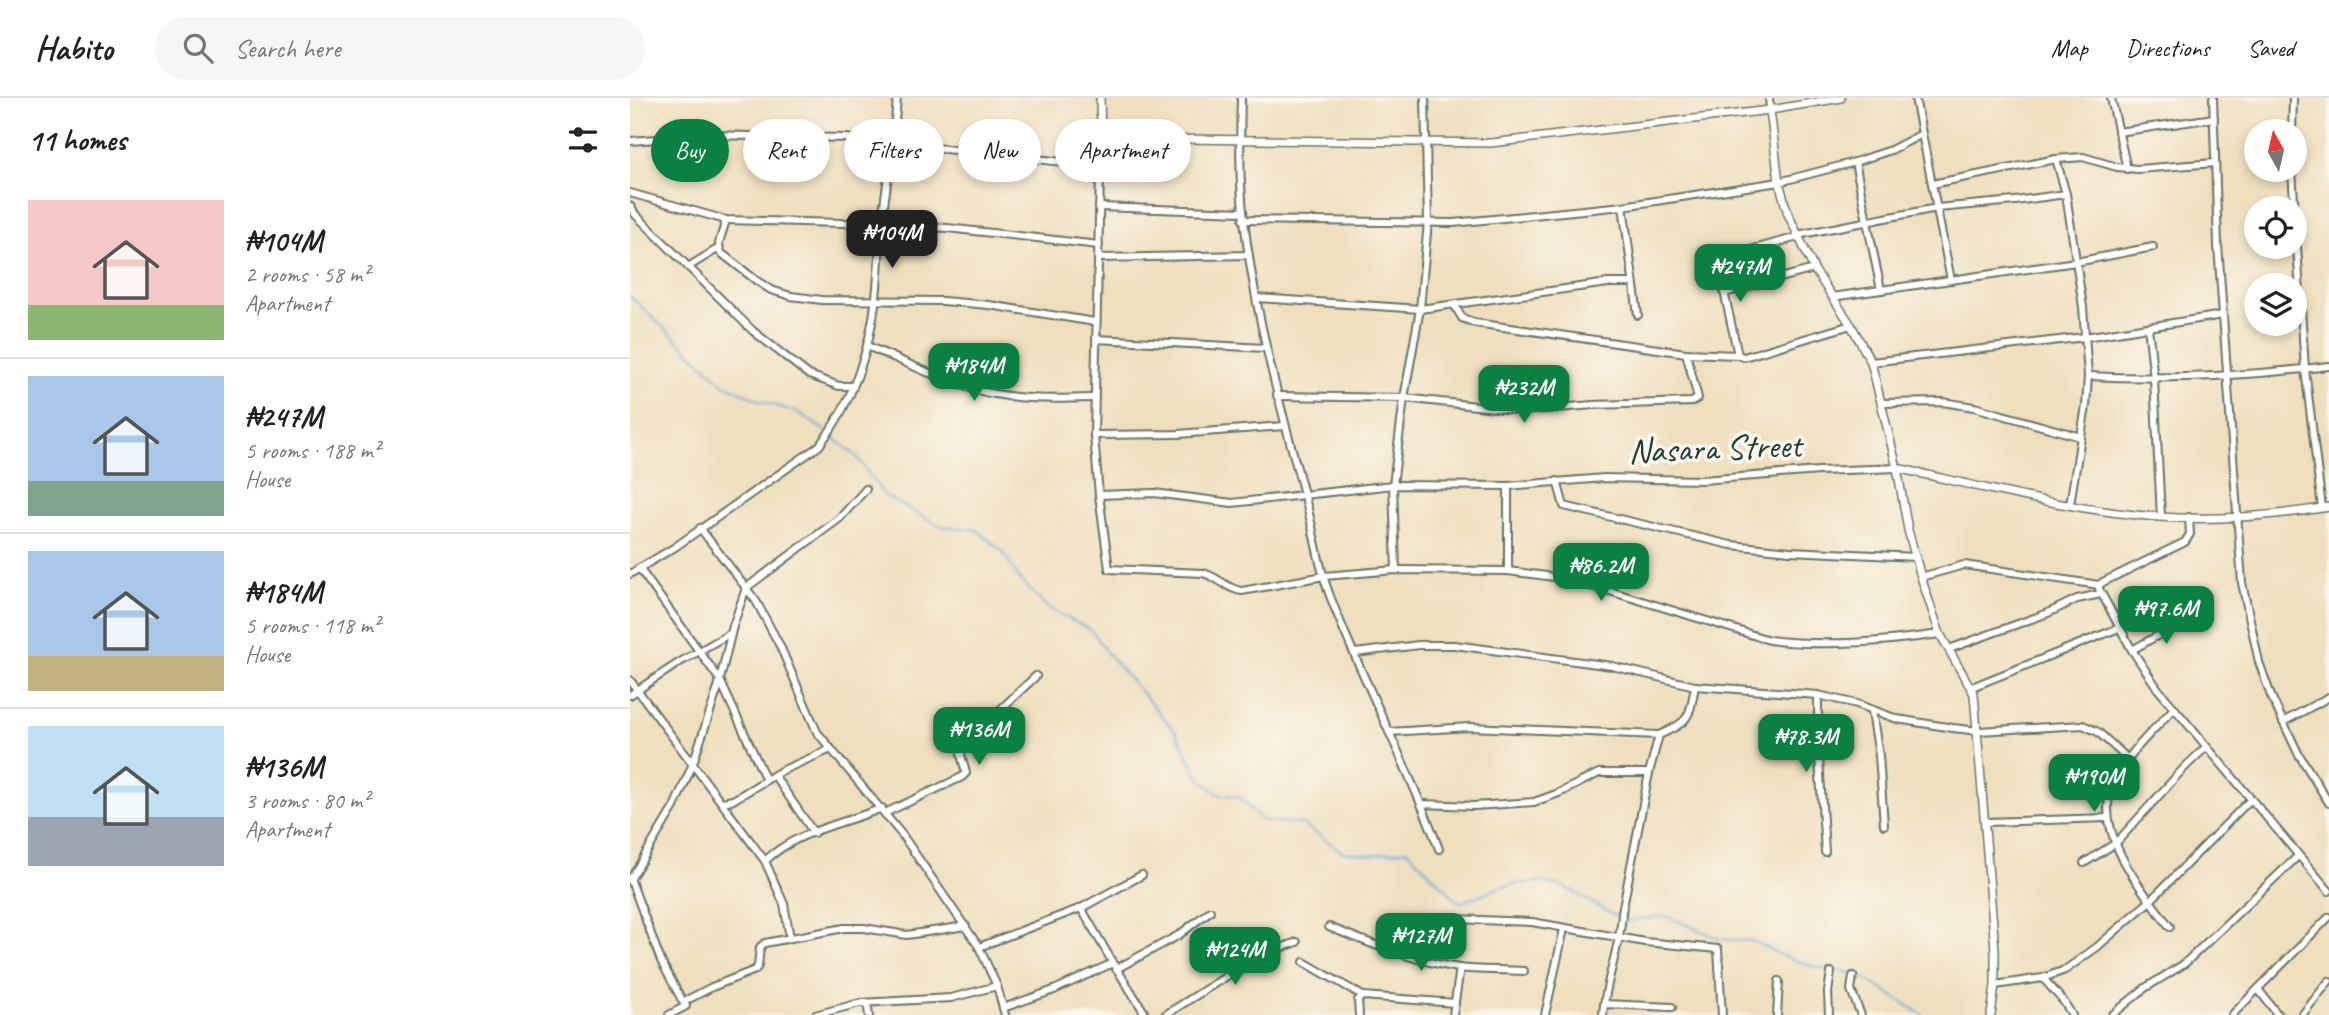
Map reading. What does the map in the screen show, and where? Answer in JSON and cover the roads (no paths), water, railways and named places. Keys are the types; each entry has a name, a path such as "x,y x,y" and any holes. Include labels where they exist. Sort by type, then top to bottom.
{"street":[{"path":"896,119 897,98"},
{"path":"1100,98 1101,119"},
{"path":"1241,98 1243,216 1265,348 1284,426 1305,495 1330,595 1422,804 1439,849"},
{"path":"1396,570 1393,485 1404,398 1420,309 1428,222 1425,98"},
{"path":"1769,98 1779,183 1798,236 1814,269 1851,325 1871,362 1883,403 1908,530 1921,577 1940,634 1972,687 1979,731 1995,950 1995,985 1991,1015"},
{"path":"1191,139 1425,143 1526,141 1770,110 1841,98"},
{"path":"1915,98 1951,280"},
{"path":"2110,98 2127,169"},
{"path":"2213,98 2223,315 2242,583 2259,662 2298,753 2329,803"},
{"path":"2292,119 2293,98"},
{"path":"2118,132 2214,118"},
{"path":"1099,206 1243,216 1477,222 1623,206 1779,183 1891,150 1922,134"},
{"path":"630,141 709,135 844,140"},
{"path":"944,149 1055,161"},
{"path":"1932,184 2056,159 2083,157 2127,169 2215,163"},
{"path":"2056,159 2066,194 2088,376 2070,504"},
{"path":"1855,162 1881,290"},
{"path":"630,573 820,446 828,436 848,400 867,346 876,299 888,182"},
{"path":"1100,182 1093,398 1099,495 1109,569 1203,573 1242,591 1324,576 1396,570 1508,571 1603,589 1769,640 1794,643 1865,643 1940,634"},
{"path":"2293,182 2305,369 2326,508"},
{"path":"630,193 726,220 947,228 1099,245"},
{"path":"1738,355 1718,258 1798,236 1937,208 2066,194"},
{"path":"630,206 754,331 809,374 839,386 853,386"},
{"path":"1623,206 1638,315"},
{"path":"726,220 720,252 771,290 792,296 822,300 943,301 1095,321"},
{"path":"1832,297 2076,262 2154,247"},
{"path":"688,267 719,248"},
{"path":"1099,258 1249,255"},
{"path":"1724,293 1814,269"},
{"path":"1257,298 1420,309 1577,287 1633,283"},
{"path":"1455,306 1462,318 1475,323 1686,353 1744,357 1851,325"},
{"path":"1871,362 2085,337 2223,315"},
{"path":"2148,327 2154,379 2161,517"},
{"path":"1096,339 1265,348"},
{"path":"867,346 964,386 996,395 1093,398"},
{"path":"1277,396 1404,398 1522,411 1593,405 1692,402 1698,398 1686,353"},
{"path":"2088,376 2154,379 2227,376 2329,366"},
{"path":"1883,403 1942,402 1975,407 2081,437"},
{"path":"1094,435 1178,435 1284,426"},
{"name":"Nasara Street","path":"1099,495 1154,494 1232,503 1393,485 1508,486 1604,478 1702,480 1897,468 2070,504 2161,517 2238,518 2326,508"},
{"path":"1557,481 1564,506 1710,540 1790,551 1916,556"},
{"path":"1508,486 1508,571"},
{"path":"691,1015 661,961 630,879 674,807 692,766 746,588 840,518 866,489"},
{"path":"1921,577 1964,565 2099,585 2185,542 2190,534 2189,517"},
{"path":"701,528 756,601 780,646 817,732 884,811 966,926 997,986 1004,1011 1114,966 1179,935 1210,911"},
{"path":"639,568 720,680 766,780"},
{"path":"2099,585 2101,594 2132,650 2174,708 2329,891"},
{"path":"1949,649 2035,618 2077,599 2101,594"},
{"path":"2132,650 2187,619"},
{"path":"1972,687 2119,628"},
{"path":"633,692 731,633"},
{"path":"1355,653 1419,645 1454,645 1612,666 1695,686 1818,695 1857,704 1897,719 1979,731 2083,725 2098,732 2128,759"},
{"path":"765,860 783,845 884,811 962,777 966,773 961,755 964,744 1036,676"},
{"path":"630,680 633,692 765,860 784,904 790,938"},
{"path":"1389,732 1470,727 1659,735 1677,727 1689,717 1695,686"},
{"path":"1818,695 1818,743 1825,852"},
{"path":"2283,722 2329,698"},
{"path":"2169,927 2150,901 2116,843 2107,818 2108,799 2115,779 2128,759 2174,708"},
{"path":"1872,711 1880,756 1884,825"},
{"path":"1603,1015 1649,774 1659,735"},
{"path":"2084,863 2116,843 2206,747"},
{"path":"722,802 733,800 774,775 831,749"},
{"path":"1422,804 1474,806 1534,802 1599,773 1649,774"},
{"path":"774,775 814,833"},
{"path":"1995,985 2043,978 2065,970 2097,947 2150,901 2250,800"},
{"path":"1986,822 2107,818"},
{"path":"2114,1014 2145,988 2184,964 2298,856"},
{"path":"979,947 1081,908 1142,875"},
{"path":"1081,908 1146,1015"},
{"path":"2232,1015 2329,917"},
{"path":"1454,919 1532,922 1645,942 1718,948 1722,1015"},
{"path":"669,1015 712,987 749,974 758,966 761,945 844,928 864,928 907,935 966,926"},
{"path":"1329,927 1381,948 1460,968 1524,971"},
{"path":"1545,1015 1564,929"},
{"path":"1165,1015 1258,957 1297,942"},
{"path":"1304,962 1363,996 1455,1003"},
{"path":"1453,1015 1460,968"},
{"path":"1829,1015 1831,972"},
{"path":"1853,976 1851,990 1861,1015"},
{"path":"2043,978 2072,1015"},
{"path":"1777,1015 1779,981"},
{"path":"2302,1015 2329,981"},
{"path":"815,1015 867,1003 951,998 997,986"},
{"path":"2258,989 2278,1015"},
{"path":"1359,1015 1358,1000 1363,996"},
{"path":"867,1003 869,1015"},
{"path":"1604,1004 1672,1007"}],"waterway":[{"path":"630,296 724,384 761,401 799,413 828,433 857,457 884,495 940,526 977,530 1003,552 1020,580 1049,609 1091,630 1107,653 1176,732 1199,778 1218,794 1240,797 1262,821 1302,824 1343,852 1371,855 1407,850 1460,903 1499,888 1539,882 1566,888 1619,917"},
{"path":"1624,919 1629,921 1666,916 1720,939 1753,941 1783,956 1815,967 1858,974 1923,1015"}]}
